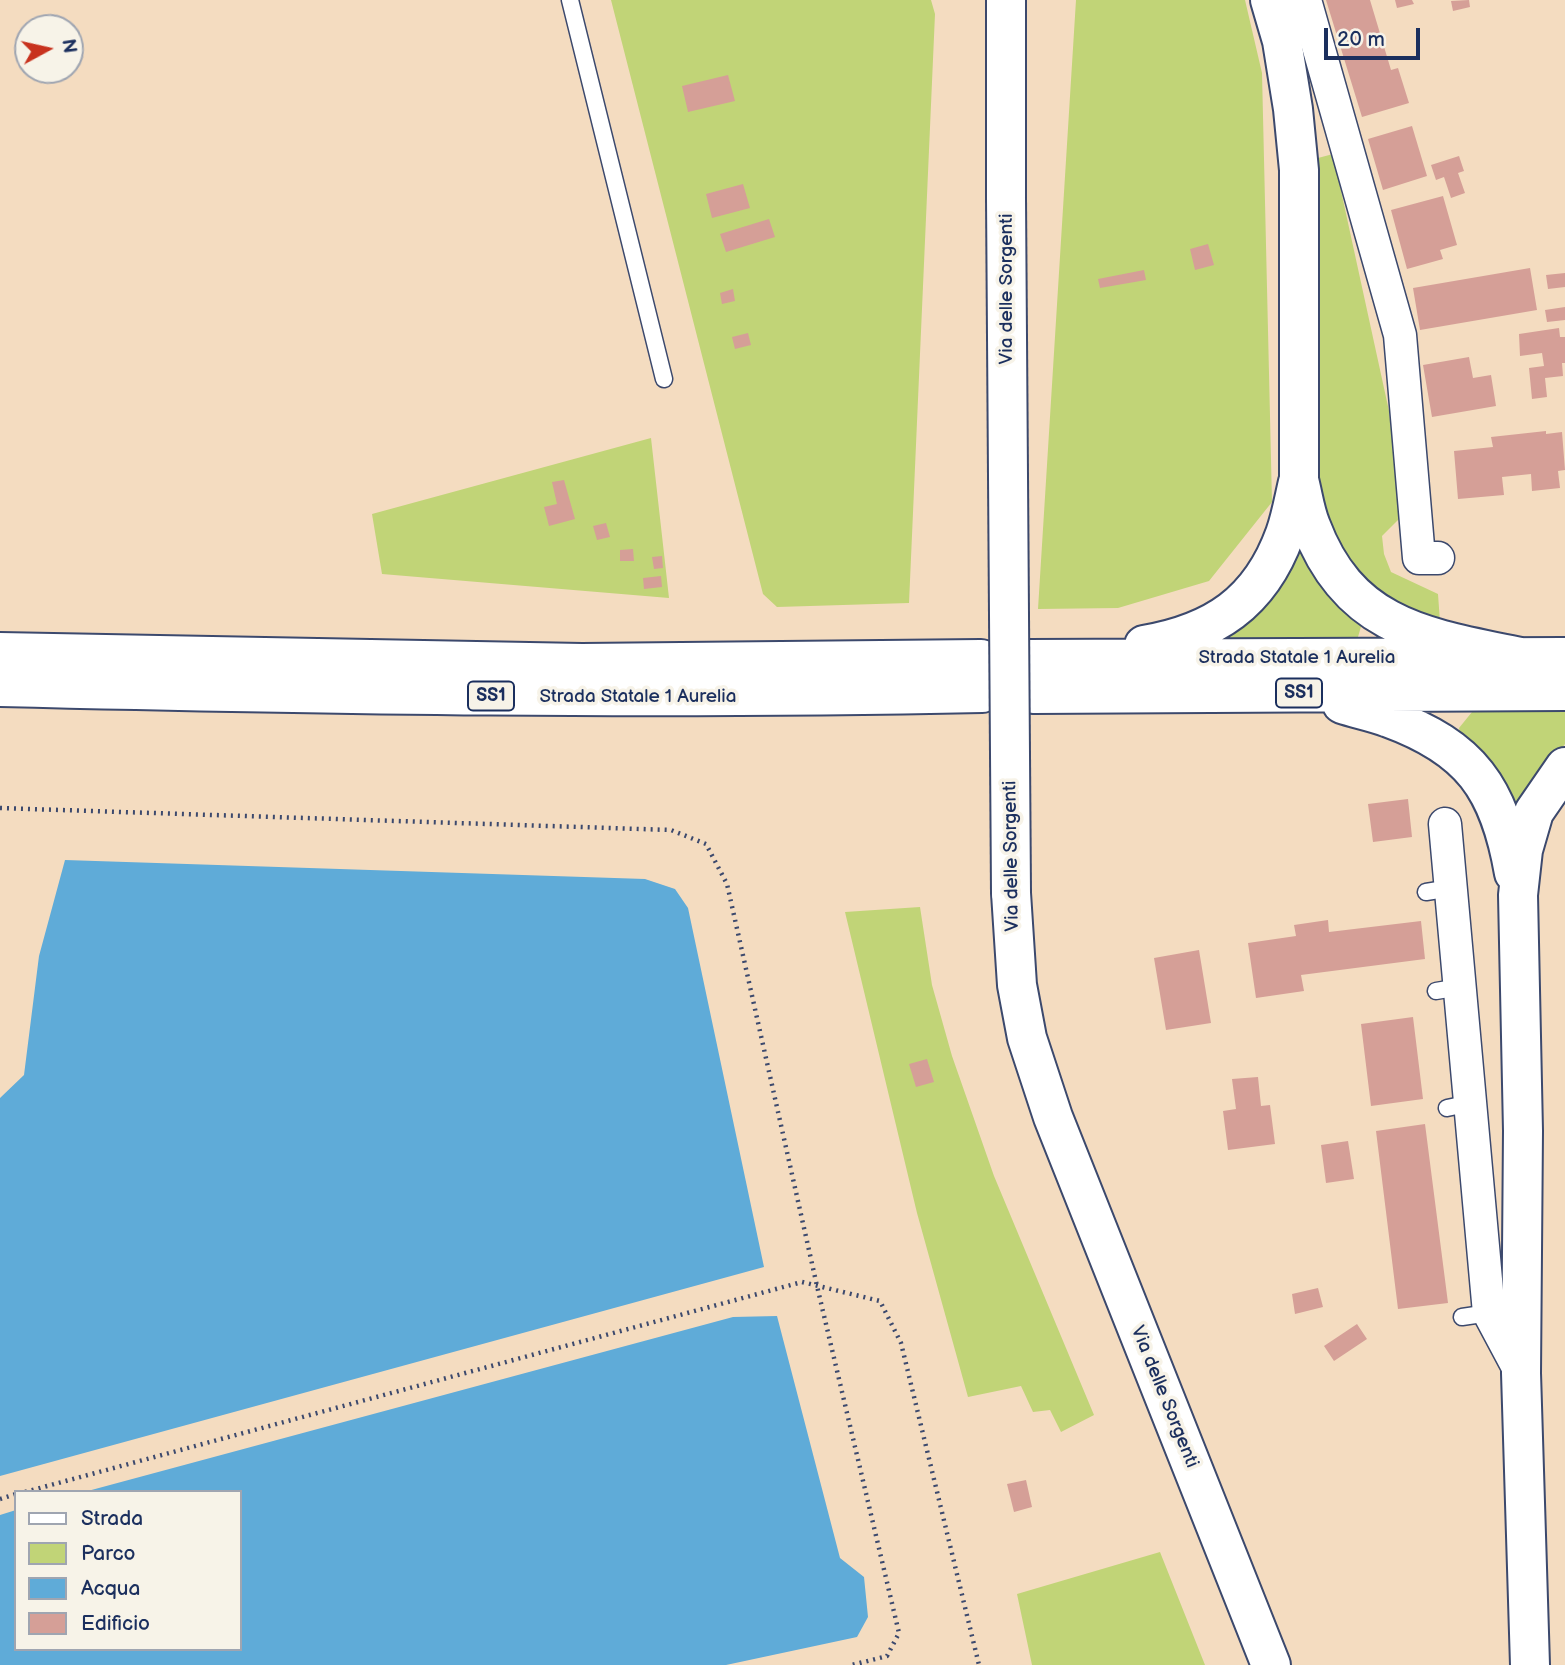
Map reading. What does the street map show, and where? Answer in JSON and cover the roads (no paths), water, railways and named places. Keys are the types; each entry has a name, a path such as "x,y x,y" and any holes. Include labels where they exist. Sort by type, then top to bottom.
{"main road":[{"name":"Via delle Sorgenti","path":"1006,0 1012,893 1017,985 1027,1038 1053,1117 1271,1665"},
{"path":"1270,0 1282,41 1299,170 1299,480 1310,525 1324,557 1343,585 1368,608 1398,626 1448,642 1525,658"},
{"path":"1067,659 1166,641 1195,632 1229,615 1255,589 1273,562 1285,534 1299,480"},
{"name":"Strada Statale 1 Aurelia","path":"0,652 582,663 981,676 800,697 238,693 0,687"},
{"name":"Strada Statale 1 Aurelia","path":"1565,657 1067,659 1031,676 1310,693 1565,691"},
{"path":"1310,693 1388,717 1413,728 1436,739 1469,765 1483,780 1502,822 1518,895"},
{"path":"1529,1664 1521,1373 1523,1131 1518,895 1523,850 1534,812 1565,767"}],"street":[{"path":"1306,0 1400,335 1419,558 1438,558"},
{"path":"1445,824 1438,890 1476,1315 1521,1373"}],"lane":[{"path":"570,0 664,379"}],"water":[{"path":"65,860 645,879 675,889 688,908 764,1267 0,1476 0,1098 24,1075 39,956"},
{"path":"777,1316 840,1558 864,1577 868,1617 857,1637 726,1665 0,1665 0,1515 14,1511 14,1651 242,1651 242,1490 91,1490 733,1317"}]}
